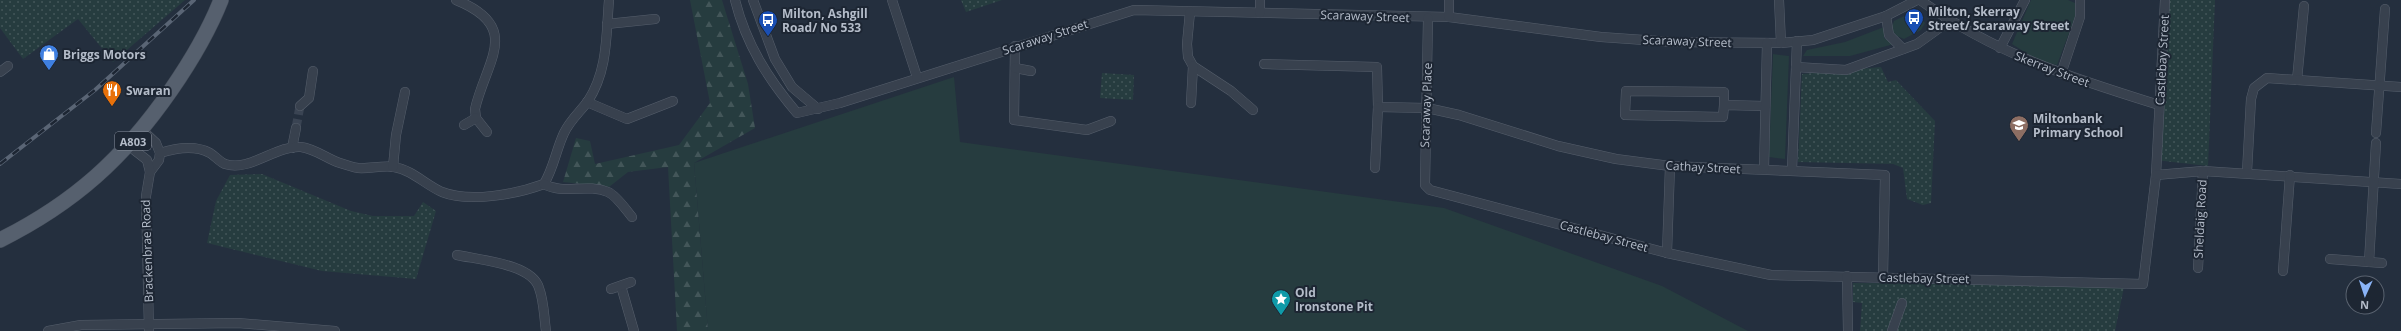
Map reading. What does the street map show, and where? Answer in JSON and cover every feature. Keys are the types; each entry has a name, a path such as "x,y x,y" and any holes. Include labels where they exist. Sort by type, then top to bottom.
{"main road":[{"name":"A803","path":"0,240 42,218 81,191 129,146 142,130 200,47 221,0"}],"street":[{"path":"456,0 481,13 489,22 495,33 495,52 476,104 476,118 487,132"},
{"path":"142,130 156,144 160,153 188,148 209,153 225,164 248,163 292,148 301,147 320,153 337,162 358,168 393,167 405,170 421,182 444,193 467,196 522,192 544,184 553,169 564,133 572,118 587,102 601,75 607,47 609,0"},
{"name":"Scaraway Street","path":"735,0 739,15 755,54 775,86 797,113 818,109 1126,11 1428,18 1449,17 1601,37 1673,42 1781,43 1813,40 1886,16 1919,0"},
{"path":"752,0 775,59 792,87 818,109"},
{"path":"892,0 917,77"},
{"path":"1260,0 1260,13"},
{"path":"1449,0 1449,17"},
{"path":"1779,0 1781,43"},
{"name":"Skerray Street","path":"1919,0 1949,21 2000,48 2061,74 2159,105"},
{"path":"2000,48 2025,0"},
{"path":"2061,74 2080,17 2080,0"},
{"name":"Castlebay Street","path":"1430,190 1666,253 1771,274 2143,284 2156,175 2165,0"},
{"path":"2297,80 2304,6"},
{"path":"2376,133 2386,9"},
{"path":"1190,12 1187,44 1188,57 1193,66 1231,91 1253,110"},
{"path":"1886,16 1889,35 1903,49"},
{"name":"Scaraway Place","path":"1428,18 1425,185 1430,190"},
{"path":"607,24 655,19"},
{"path":"1796,67 1846,70 1903,49 1925,39 1949,21"},
{"path":"1792,170 1797,41"},
{"path":"1764,169 1767,43"},
{"path":"1015,46 1014,120 1087,130 1111,121"},
{"path":"1264,64 1377,66 1378,107 1375,168"},
{"path":"0,72 8,66"},
{"path":"1191,103 1193,66"},
{"path":"1015,68 1031,71"},
{"path":"300,106 309,98 313,71"},
{"path":"2247,172 2254,88 2266,78 2401,87"},
{"path":"1626,91 1724,92 1724,105 1723,117 1625,115 1626,91"},
{"path":"393,167 396,135 405,92"},
{"path":"587,102 626,119 673,101"},
{"path":"1724,105 1765,106"},
{"name":"Cathay Street","path":"1378,107 1427,108 1459,115 1558,146 1616,159 1670,166 1885,175 1883,277"},
{"path":"464,125 476,118"},
{"path":"292,148 296,128"},
{"path":"2369,262 2376,143"},
{"path":"129,146 147,160 150,172"},
{"name":"Brackenbrae Road","path":"149,327 146,196 150,172 159,160 160,153"},
{"path":"1666,253 1670,166"},
{"name":"Sheldaig Road","path":"2198,268 2203,171"},
{"name":"Sheldaig Road","path":"2156,175 2203,171 2247,172 2401,184"},
{"path":"2283,271 2290,175"},
{"path":"544,184 552,189 587,187 609,192 632,217"},
{"path":"461,258 522,270 533,276 539,288 546,331"},
{"path":"2330,259 2382,263"},
{"path":"1847,276 1848,331"},
{"path":"611,289 631,282"},
{"path":"621,286 634,331"},
{"path":"1892,331 1902,303"},
{"path":"48,331 81,325 149,327 238,323 335,331"}],"green space":[{"path":"0,0 185,0 113,62 78,19 23,59 0,28"},
{"path":"690,0 722,0 748,84 755,128 694,163 708,331 677,331 668,167 628,172 609,187 563,182 576,138 590,141 595,164 679,145 710,103"},
{"path":"961,0 1002,0 966,12"},
{"path":"2031,0 2068,0 2075,3 2075,17 2057,65 2035,59 2012,44"},
{"path":"2162,0 2215,0 2208,166 2155,160"},
{"path":"1908,14 1919,16 1925,23 1921,30 1904,39 1897,36 1891,29 1894,21"},
{"path":"1884,27 1884,38 1894,44 1850,56 1803,56 1807,50 1845,42"},
{"path":"1773,54 1789,56 1785,159 1769,157"},
{"path":"1881,67 1888,82 1896,80 1935,121 1931,203 1923,205 1907,199 1903,168 1893,164 1798,162 1802,74"},
{"path":"1102,73 1134,75 1133,100 1100,98"},
{"path":"954,77 960,142 1444,208 1662,286 1748,331 708,331 694,163"},
{"path":"262,174 351,211 373,216 414,216 423,202 436,211 416,279 322,271 207,243 216,201 230,175"},
{"path":"1853,283 2048,284 2124,287 2115,331 1860,331 1862,303 1853,302"}],"tunnel":[{"path":"296,128 300,106"}],"railway":[{"path":"0,164 95,90 194,0"}],"place":[{"name":"Milton, Skerray Street/ Scaraway Street","path":"1914,35"},
{"name":"Milton, Ashgill Road/ No 533","path":"768,37"},
{"name":"Briggs Motors","path":"49,71"},
{"name":"Swaran","path":"112,107"},
{"name":"Miltonbank Primary School","path":"2019,142"},
{"name":"Old Ironstone Pit","path":"1281,316"}]}
